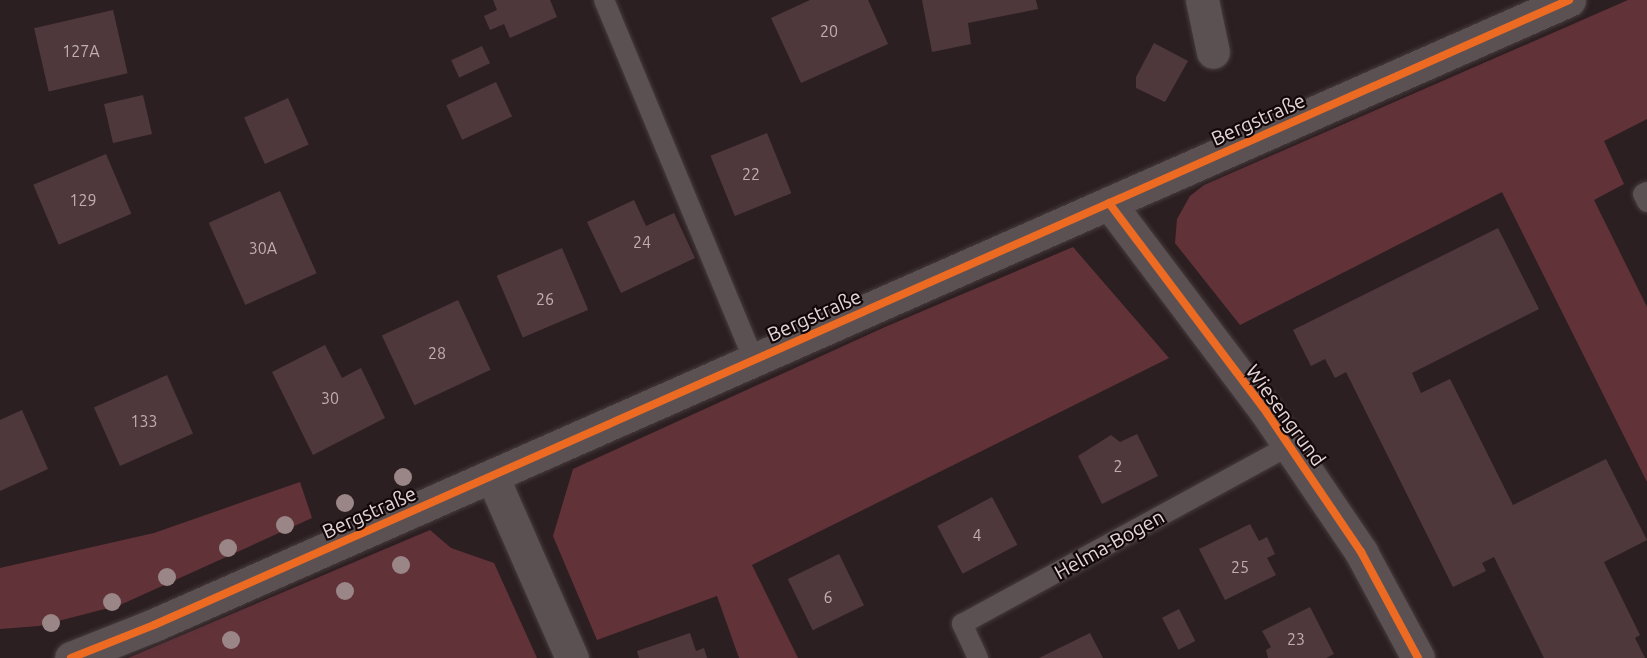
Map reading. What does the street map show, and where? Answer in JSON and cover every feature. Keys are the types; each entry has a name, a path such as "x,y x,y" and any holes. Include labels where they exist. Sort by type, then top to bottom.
{"street":[{"path":"1202,0 1213,52"},
{"name":"Bergstraße","path":"71,658 492,476 1569,0"},
{"name":"Wiesengrund","path":"1109,203 1289,446 1361,552 1418,658"},
{"path":"492,476 572,658"}],"lane":[{"path":"604,0 754,360"},
{"path":"1647,192 1643,194 1647,202"},
{"name":"Helma-Bogen","path":"978,658 962,624 1289,446"}],"shaded area":[{"path":"1628,0 1647,0 1647,119 1604,141 1624,184 1594,200 1647,307 1647,482 1502,192 1240,325 1175,243 1177,219 1190,196 1204,185"},
{"path":"1073,247 1169,358 752,565 798,658 739,658 717,596 597,640 553,536 573,469 885,327"},
{"path":"300,482 312,518 120,605 39,626 0,629 0,568 154,533"},
{"path":"430,530 451,548 494,563 537,658 128,658"}],"building":[{"path":"493,0 550,0 557,17 510,38 504,24 490,30 484,16 497,10"},
{"path":"810,0 868,0 888,44 801,83 771,18"},
{"path":"922,0 1036,0 1038,9 968,23 971,44 932,52"},
{"path":"113,10 128,73 49,92 34,28"},
{"path":"1154,43 1188,61 1165,102 1136,88 1136,77"},
{"path":"482,46 490,63 459,78 451,60"},
{"path":"496,82 512,116 462,140 446,105"},
{"path":"143,95 152,134 113,143 104,104"},
{"path":"288,98 309,145 265,164 244,118"},
{"path":"767,133 791,193 735,216 710,156"},
{"path":"106,154 131,214 59,245 33,185"},
{"path":"280,191 317,273 245,305 209,223"},
{"path":"634,200 646,226 674,213 695,258 621,293 587,222"},
{"path":"1498,228 1539,309 1412,373 1421,393 1450,379 1513,505 1606,459 1647,540 1604,562 1640,635 1635,638 1645,658 1544,658 1494,557 1482,563 1486,571 1453,587 1346,372 1335,378 1325,359 1311,366 1293,330"},
{"path":"562,248 588,310 523,337 497,276"},
{"path":"458,300 491,370 414,405 382,335"},
{"path":"325,345 342,378 361,368 385,418 313,455 272,372"},
{"path":"167,375 193,433 120,466 94,408"},
{"path":"22,410 48,469 0,491 0,420"},
{"path":"1137,434 1158,476 1102,504 1078,456 1111,435 1120,442"},
{"path":"992,497 1017,545 963,574 937,526"},
{"path":"1250,524 1259,541 1267,537 1275,554 1267,558 1276,575 1225,600 1199,549"},
{"path":"839,554 864,605 813,630 788,579"},
{"path":"1310,607 1334,654 1326,658 1268,658 1266,650 1271,647 1262,631"},
{"path":"1179,609 1195,641 1178,650 1162,618"},
{"path":"690,633 696,651 704,648 707,658 639,658 637,651"},
{"path":"1090,633 1103,658 1039,658"}],"cycle path":[{"path":"71,658 154,625 1569,0"},
{"path":"1109,203 1267,413 1361,552 1418,658"}]}
